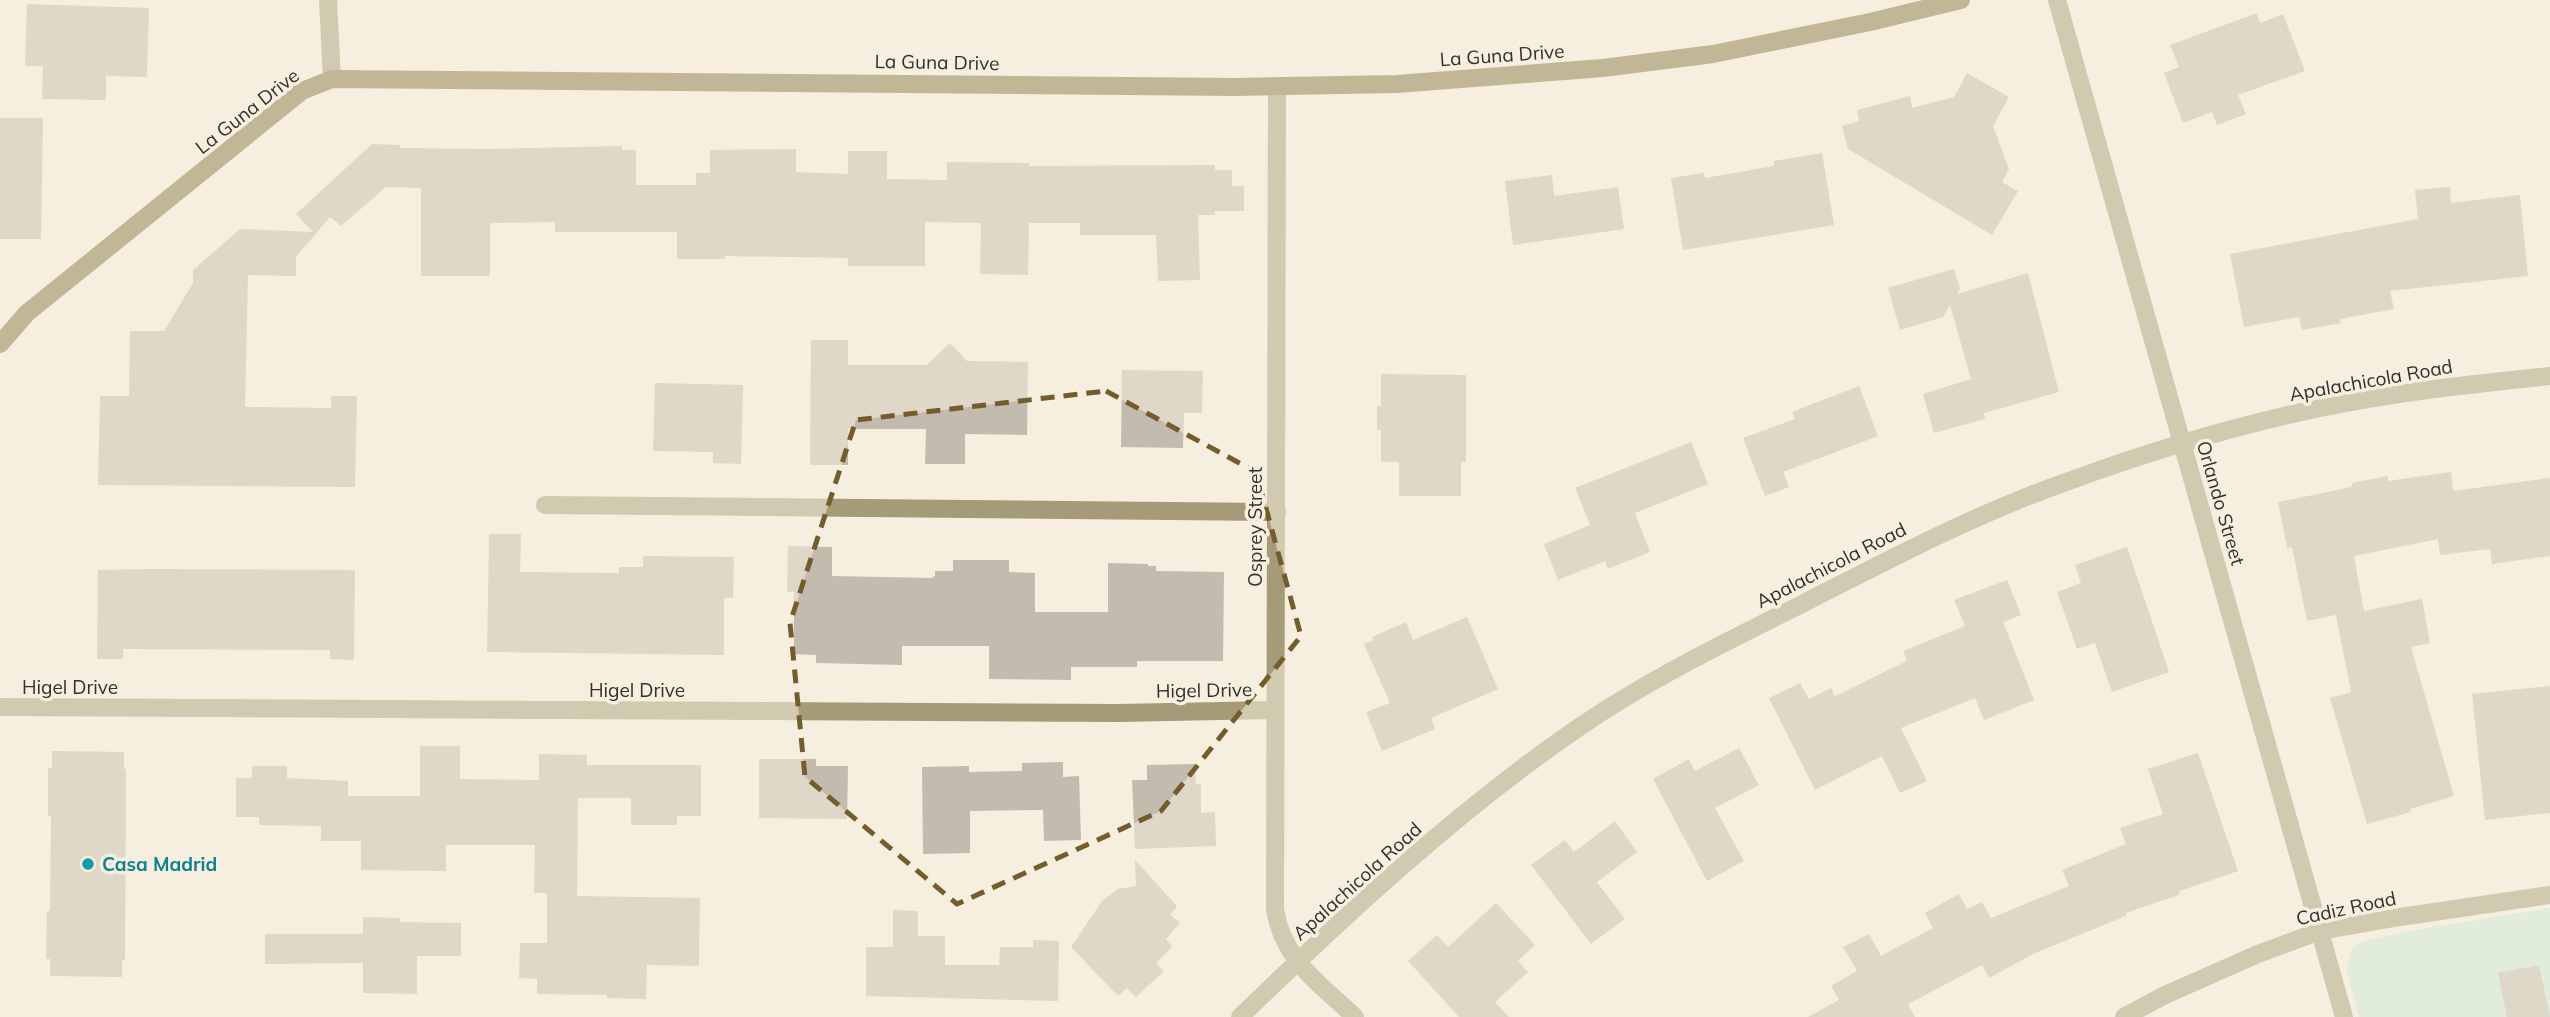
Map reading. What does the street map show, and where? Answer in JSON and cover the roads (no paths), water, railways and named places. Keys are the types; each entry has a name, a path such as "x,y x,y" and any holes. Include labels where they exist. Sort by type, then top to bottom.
{"street":[{"path":"328,0 332,79"},
{"name":"La Guna Drive","path":"0,344 27,313 291,100 314,85 332,79 1277,87 1397,84 1603,68 1713,54 1870,22 1961,0"},
{"name":"Orlando Street","path":"2057,0 2344,1017"},
{"name":"Osprey Street","path":"1277,87 1275,910 1280,933 1297,962 1354,1017"},
{"name":"Apalachicola Road","path":"1240,1017 1297,962 1453,823 1577,729 1710,650 1931,538 2065,482 2182,443 2323,407 2428,390 2550,376"},
{"path":"545,505 1277,512"},
{"name":"Higel Drive","path":"0,707 1104,713 1274,710"},
{"name":"Cadiz Road","path":"2124,1017 2165,995 2258,954 2320,931 2550,895"}],"place":[{"name":"Casa Madrid","path":"88,864"}]}
